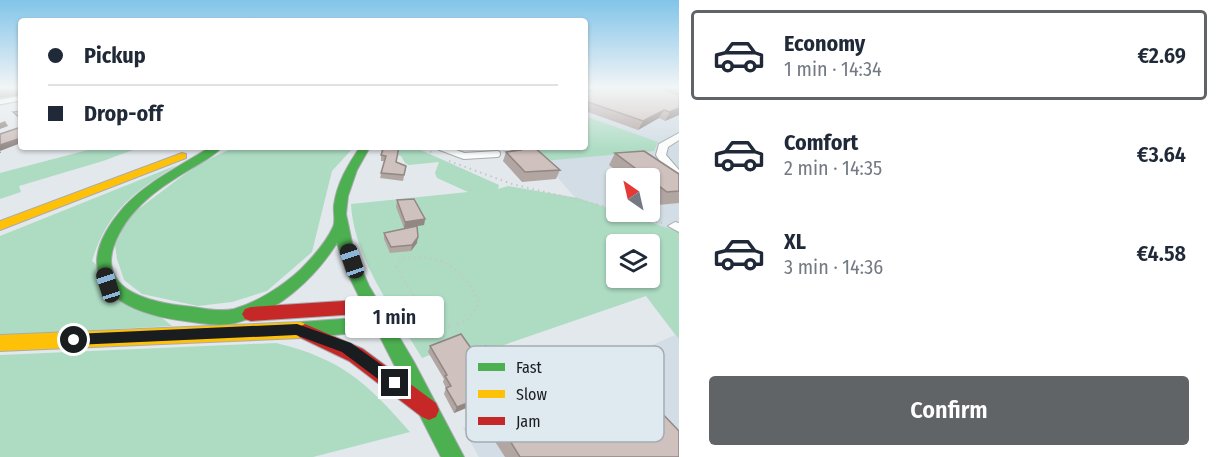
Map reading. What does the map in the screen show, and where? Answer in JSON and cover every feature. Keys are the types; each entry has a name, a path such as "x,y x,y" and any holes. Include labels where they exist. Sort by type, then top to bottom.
{"main road":[{"path":"106,170 161,150"},
{"path":"0,226 196,150"},
{"path":"212,150 151,189 129,210 107,247 104,271 108,285 121,299 165,314 233,316 374,306"},
{"path":"363,150 346,181 341,204 341,225 352,261 453,457"},
{"path":"233,316 282,294 307,275 319,264 341,225"},
{"path":"0,343 297,330 383,323"},
{"path":"297,330 347,347 429,410"}],"street":[{"path":"679,136 663,146 661,155 670,169 679,175"}],"lane":[{"path":"448,150 464,156 497,154"}],"path":[{"path":"426,150 436,155"},
{"path":"444,159 508,186 578,198 606,206"},
{"path":"659,222 677,227"},
{"path":"394,343 424,334 467,320 478,310 479,303 472,287 451,267 434,258 415,255 402,259 397,267 429,322 424,334"}],"shaded area":[{"path":"588,108 679,108 679,457 479,457 471,442 664,442 664,346 650,346 675,335 646,296 648,288 660,288 660,234 607,234 543,161 576,150 588,150"}],"green space":[{"path":"588,117 658,142 654,151 543,161 531,150 588,150"},
{"path":"88,150 133,150 19,186 21,192 0,199 0,173"},
{"path":"228,150 351,150 332,171 312,252 267,291 232,302 198,306 142,294 124,280 115,245 128,217 198,164"},
{"path":"381,150 421,150 499,185 498,189 508,186 578,198 606,207 606,222 649,222 679,232 679,339 646,296 501,346 466,347 463,343 422,358 367,265 359,245 351,204 468,192 437,178 435,173 439,162 409,165 401,156 381,152"},
{"path":"177,165 124,204 106,228 92,261 172,326 0,335 0,236"},
{"path":"276,343 299,349 336,365 366,386 410,432 313,457 0,457 0,355"}],"building":[{"path":"606,108 678,108 670,112 664,110 643,121"},
{"path":"18,128 18,139 0,145 0,134"},
{"path":"383,150 398,150 396,162 406,166 404,175 381,173 386,156 381,155"},
{"path":"537,150 560,170 525,172 506,152"},
{"path":"644,151 679,174 679,191 667,192 660,187 660,168 635,168 615,153"},
{"path":"414,199 425,219 405,222 397,200"},
{"path":"417,226 418,237 412,245 391,247 384,233"},
{"path":"461,334 469,346 466,346 466,404 457,407 446,388 451,386 445,376 447,375 430,346"},
{"path":"664,415 679,431 679,457 520,457 511,442 664,442"}],"traffic: fast":[{"path":"213,150 148,192 128,211 112,234 105,254 105,271 111,285 124,297 162,311 216,317 238,315 283,292 295,283 315,264 341,225"},
{"path":"363,150 351,170 342,196 340,214 347,252 362,288 401,356 453,457"},
{"path":"301,330 383,323"}],"traffic: slow":[{"path":"0,226 182,156"},
{"path":"0,343 301,330"}],"traffic: jam":[{"path":"251,314 374,306"},
{"path":"305,332 356,355 429,410"}],"route":[{"path":"74,340 297,330 347,347 395,383"}]}
